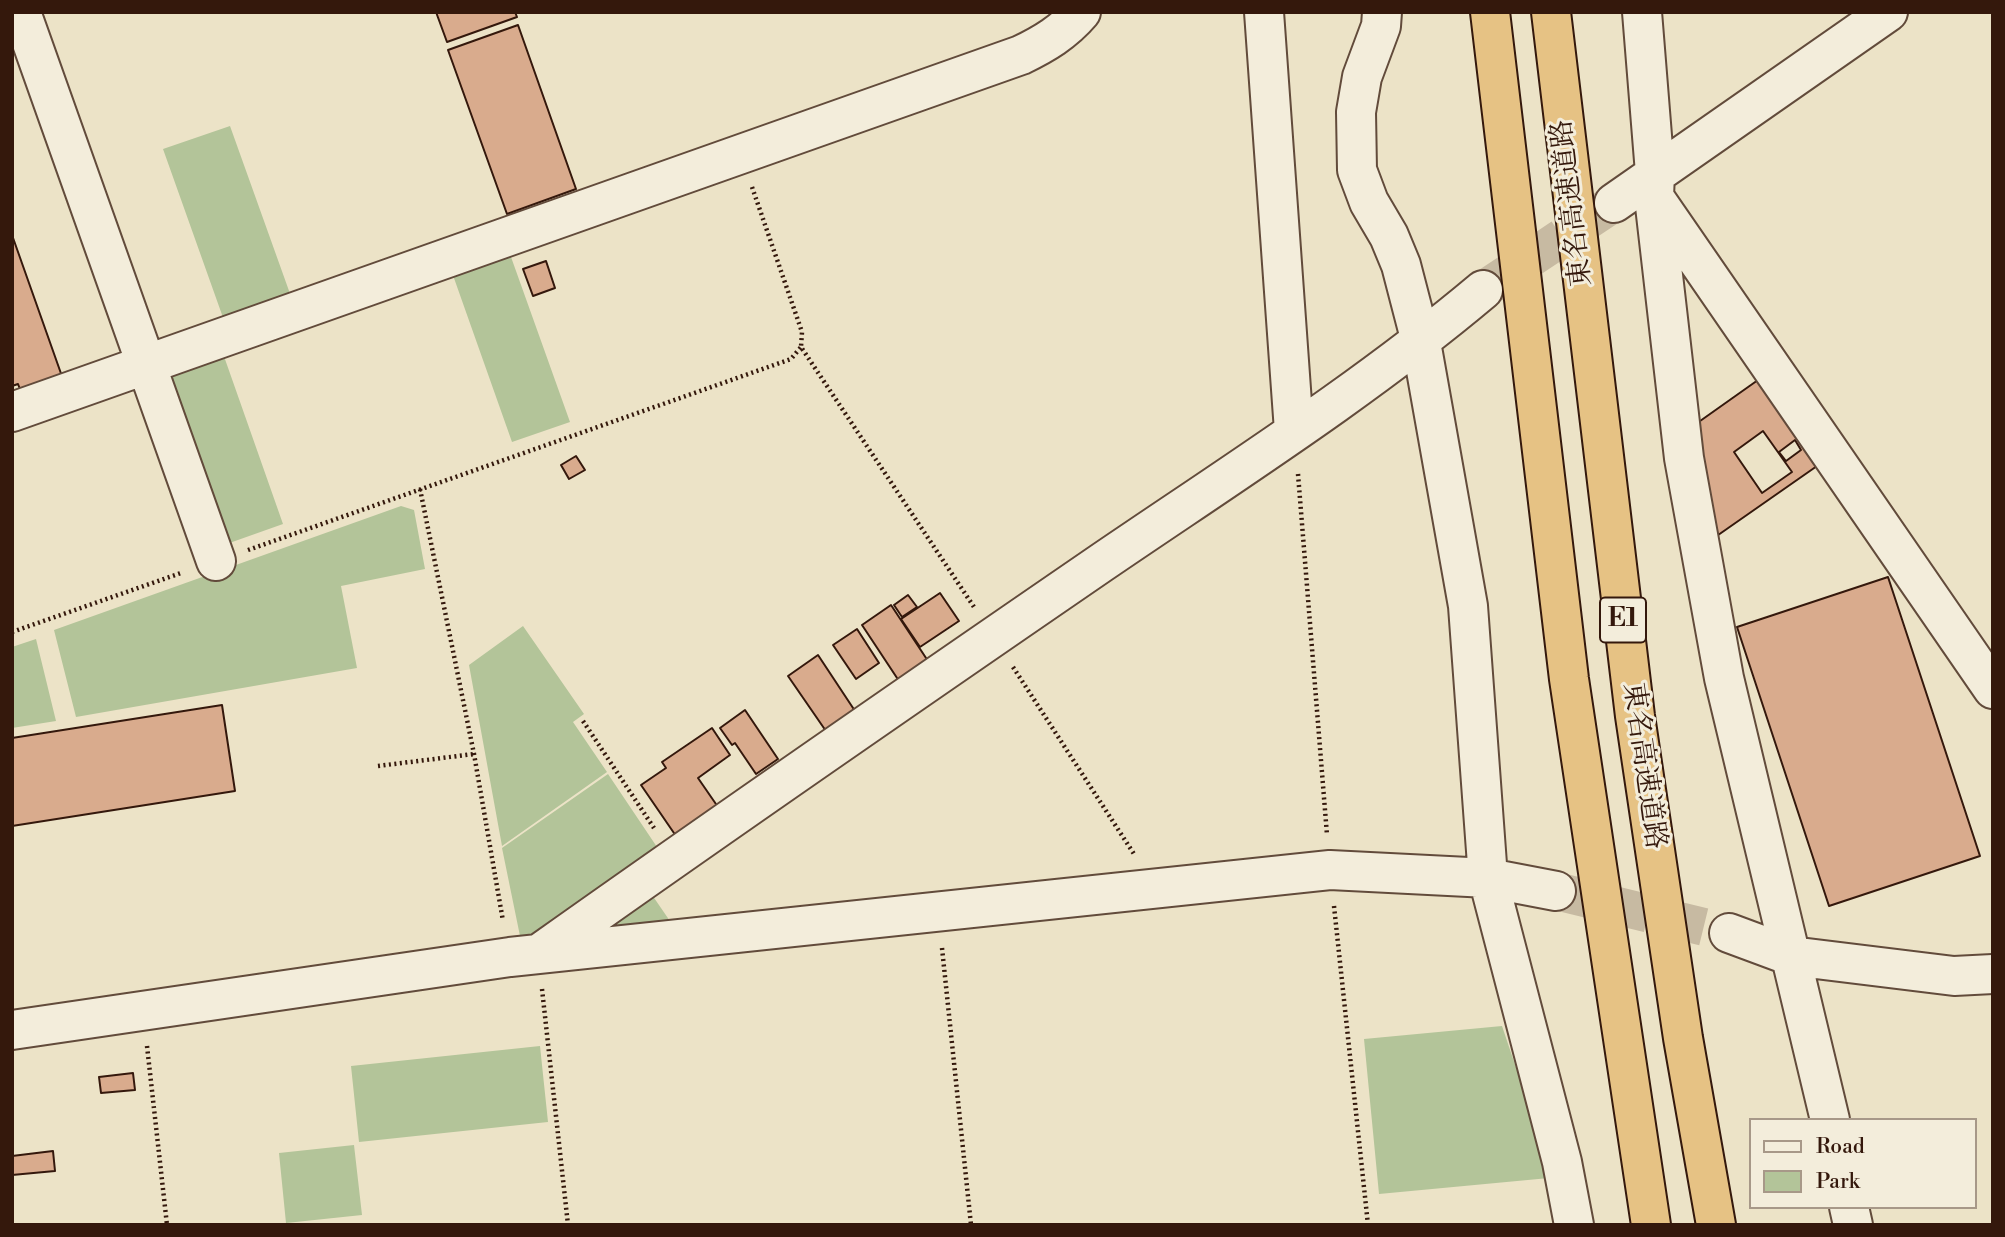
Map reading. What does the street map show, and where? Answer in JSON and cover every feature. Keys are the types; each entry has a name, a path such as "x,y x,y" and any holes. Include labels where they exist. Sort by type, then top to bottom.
{"highway":[{"name":"E1","path":"1490,12 1569,679 1651,1225"},
{"name":"東名高速道路","path":"1551,12 1635,716 1683,1038 1716,1225"}],"street":[{"path":"21,12 216,561"},
{"path":"12,412 1021,55 1046,43 1081,12"},
{"path":"1264,12 1294,431"},
{"path":"1382,12 1381,26 1362,77 1356,112 1357,170 1369,202 1389,236 1401,264 1421,342 1468,606 1488,878 1562,1162 1574,1225"},
{"path":"1642,12 1655,185 1683,444 1692,499 1724,678 1830,1118"},
{"path":"1614,203 1655,185 1888,12"},
{"path":"1655,185 1993,689"},
{"path":"524,955 674,858 1294,431 1421,342 1483,290"},
{"path":"12,1030 524,955 1330,870 1488,878 1556,891"},
{"path":"1729,933 1791,956 1954,976 1993,974"}],"path":[{"path":"12,632 791,359 801,347 802,332 740,153"},
{"path":"801,347 994,637 1156,888"},
{"path":"1294,431 1330,870 1368,1225"},
{"path":"420,489 474,754 524,955 568,1225"},
{"path":"583,721 674,858"},
{"path":"378,766 474,754"},
{"path":"939,912 971,1225"},
{"path":"143,1010 167,1225"}],"green space":[{"path":"230,126 293,302 226,326 163,149"},
{"path":"506,243 570,422 512,442 449,264"},
{"path":"220,345 283,524 221,546 157,367"},
{"path":"401,506 414,510 425,569 341,586 357,668 76,717 54,630"},
{"path":"523,626 584,714 573,722 607,772 502,846 469,665"},
{"path":"36,639 56,721 12,728 12,647"},
{"path":"608,774 659,850 526,943 520,936 502,848"},
{"path":"650,892 672,924 586,934"},
{"path":"1502,1026 1529,1106 1549,1178 1379,1194 1364,1039"},
{"path":"540,1046 548,1122 359,1142 351,1066"},
{"path":"354,1145 362,1215 286,1223 279,1153"}],"building":[{"path":"436,12 515,12 517,17 447,42"},
{"path":"518,25 576,189 507,214 448,50"},
{"path":"12,235 64,382 23,397 18,384 12,386"},
{"path":"546,261 555,288 533,296 523,269"},
{"path":"1758,380 1817,466 1711,540 1693,426"},
{"path":"1763,431 1792,472 1762,493 1734,452"},
{"path":"1795,440 1801,450 1786,461 1779,452"},
{"path":"576,456 585,470 569,479 561,465"},
{"path":"1888,577 1980,856 1829,906 1737,627"},
{"path":"940,593 959,621 920,647 901,619"},
{"path":"908,595 917,607 902,617 894,605"},
{"path":"891,605 930,664 901,684 862,625"},
{"path":"857,629 879,663 856,679 833,645"},
{"path":"818,655 857,714 828,734 788,676"},
{"path":"222,705 235,791 12,826 12,738"},
{"path":"745,710 778,759 756,774 735,743 732,745 720,728"},
{"path":"712,728 730,755 698,778 718,807 676,836 641,785 666,768 662,762"},
{"path":"133,1073 135,1090 101,1093 99,1077"},
{"path":"53,1151 55,1171 12,1175 12,1156"}],"tunnel":[{"path":"1483,290 1614,203"},
{"path":"1556,891 1729,933"}]}
